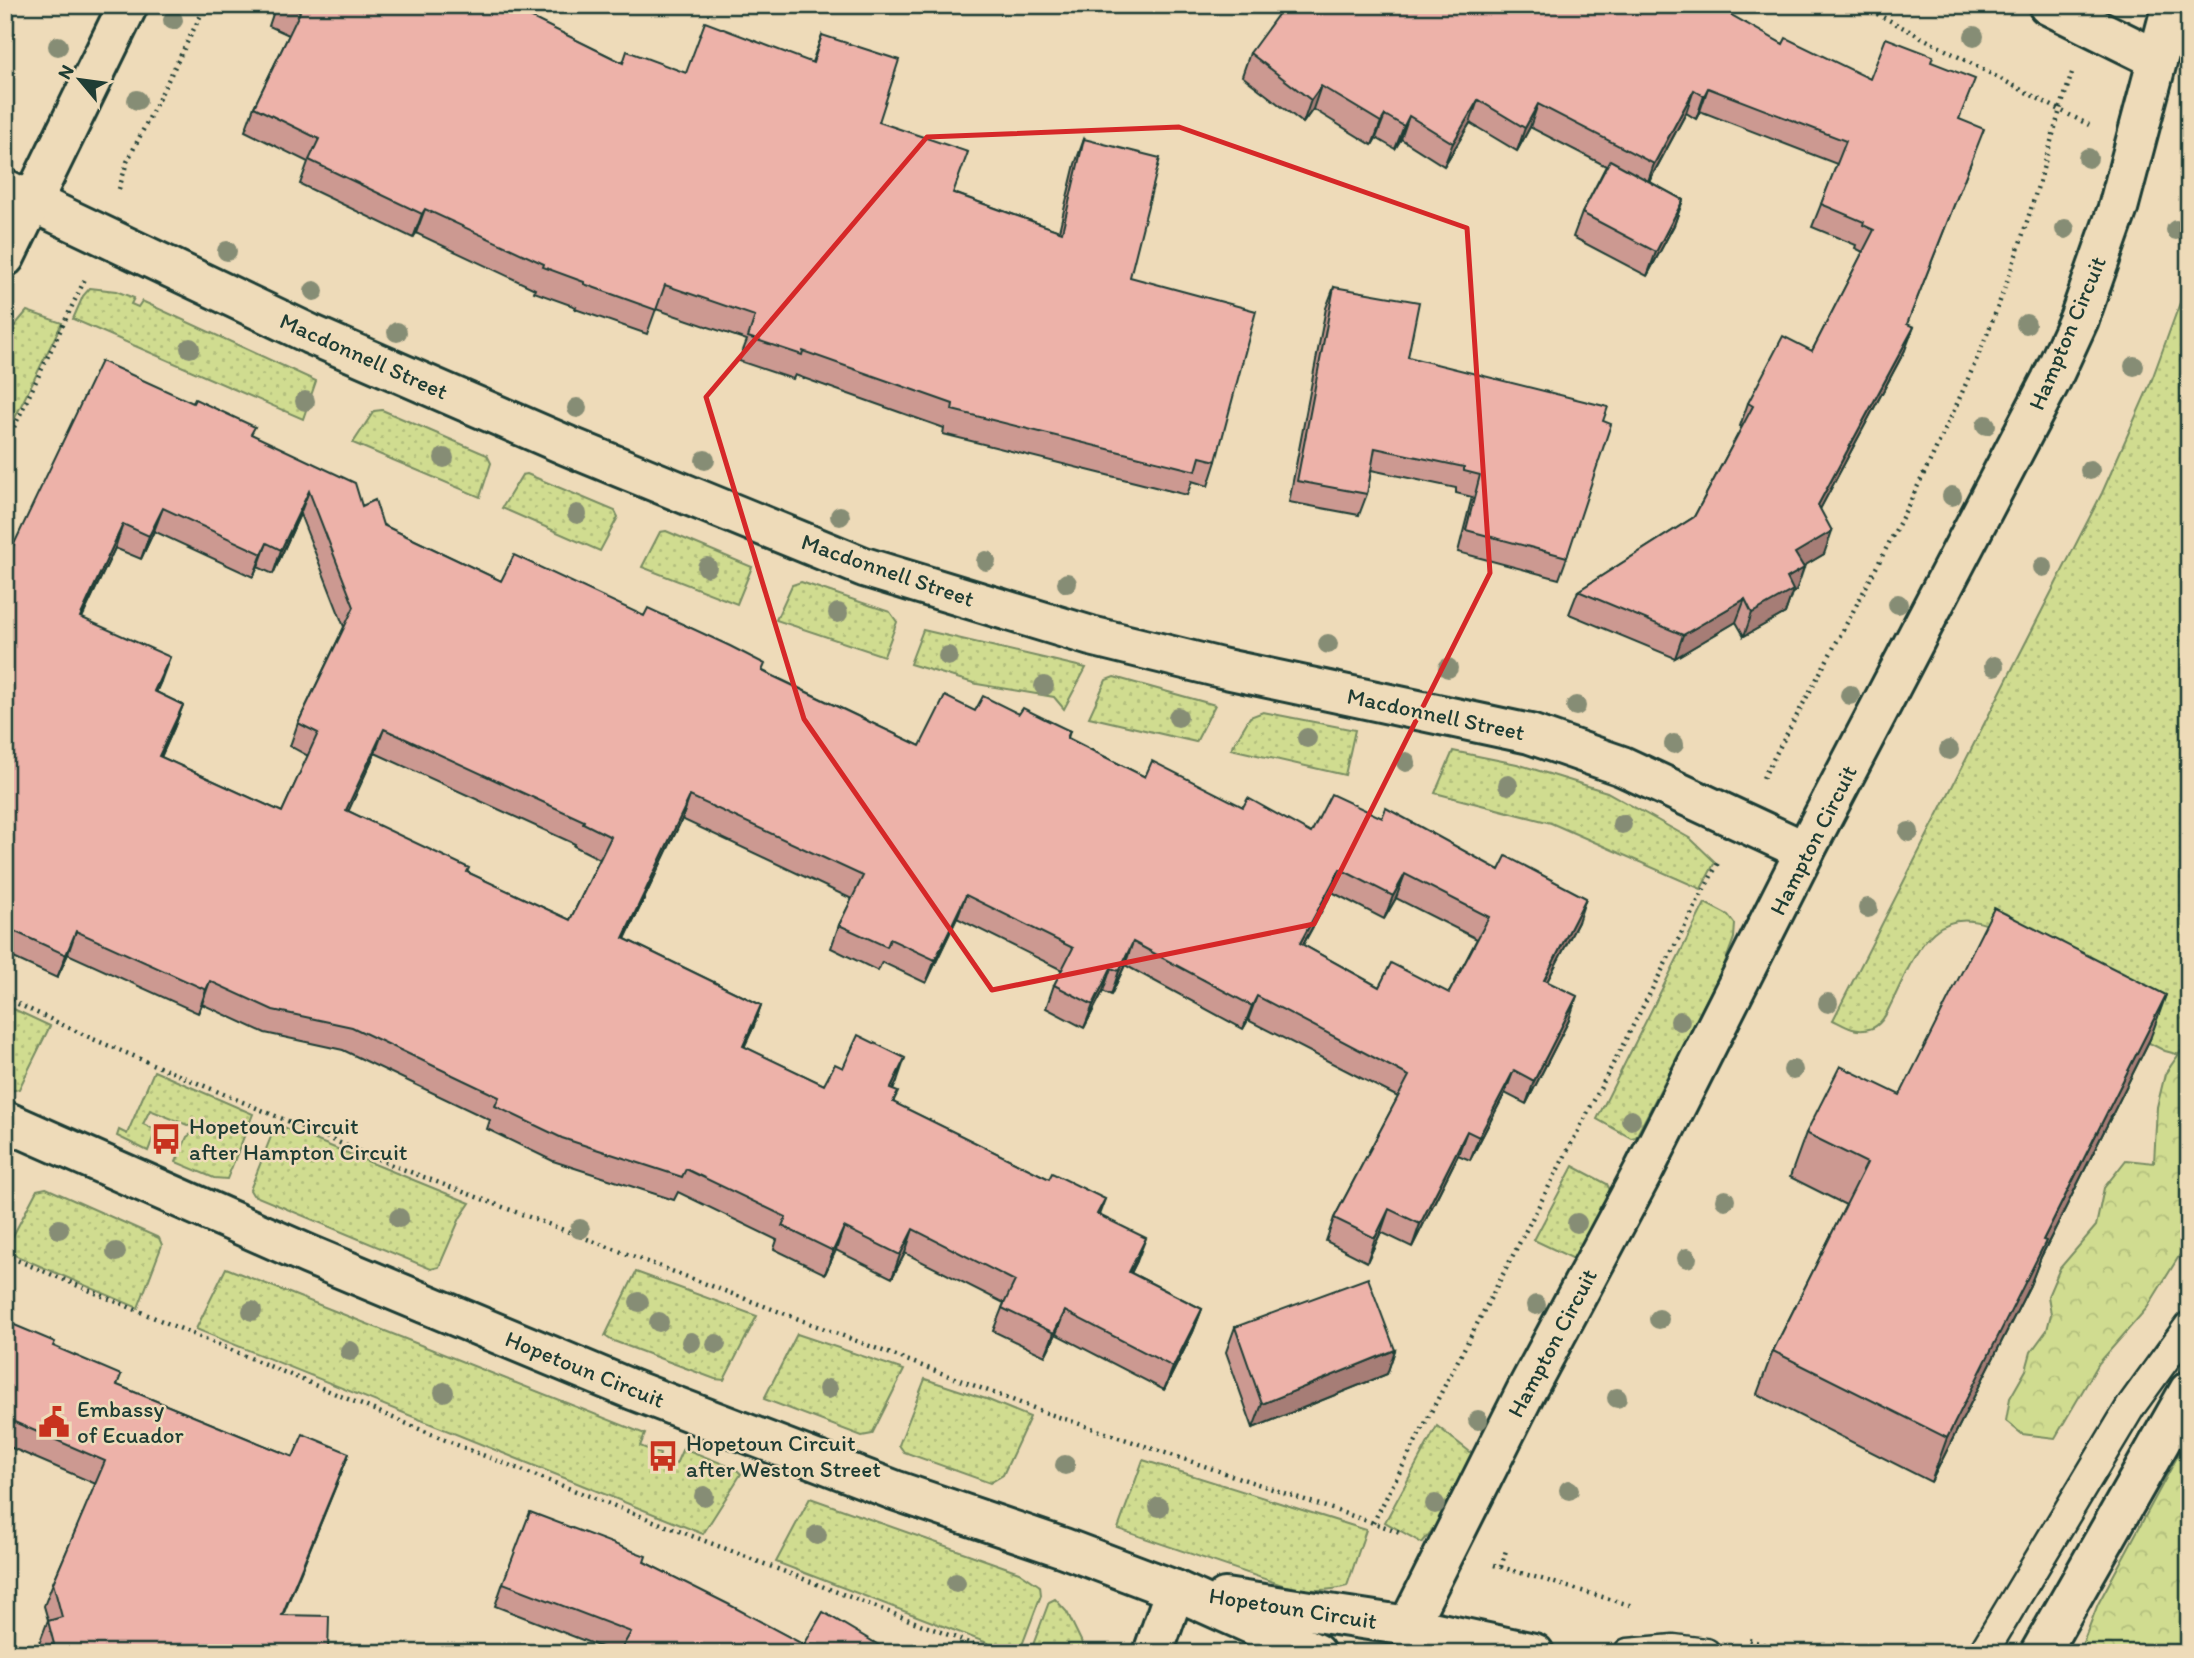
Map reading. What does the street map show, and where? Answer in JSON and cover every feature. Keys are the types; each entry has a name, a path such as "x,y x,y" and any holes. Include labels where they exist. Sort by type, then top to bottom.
{"main road":[{"path":"5,257 18,196 128,5"},
{"path":"2048,5 2157,59"},
{"name":"Hampton Circuit","path":"1405,1639 1526,1391 2051,380 2073,331 2118,208 2172,5"},
{"name":"Macdonnell Street","path":"18,196 310,334 568,446 864,567 1104,639 1221,668 1530,734 1622,766 1805,851"},
{"name":"Hopetoun Circuit","path":"5,1121 309,1255 633,1390 894,1490 1064,1548 1175,1590 1315,1653"},
{"path":"2040,1653 2189,1391"},
{"path":"1153,1653 1175,1590"},
{"name":"Hopetoun Circuit","path":"1175,1590 1405,1639 1534,1653"}],"lane":[{"path":"1983,1653 2132,1406 2189,1326"},
{"path":"1628,1653 1674,1650 1706,1653"}],"path":[{"path":"1373,1522 1910,502 1976,359 2027,226 2060,110 1860,5"},
{"path":"5,998 93,1039 392,1166 1044,1412 1502,1567"},
{"path":"5,1255 467,1449 995,1653"}],"highlighted area":[{"path":"1179,127 1467,228 1490,573 1314,924 992,990 804,719 706,397 927,137"}],"green space":[{"path":"2189,278 2189,1040 2180,1055 2165,1051 1982,958 1996,928 1973,921 1955,921 1927,938 1907,970 1884,1017 1876,1026 1859,1030 1846,1027 1833,1020 2102,493 2151,382"},
{"path":"90,288 116,291 134,298 131,304 138,307 142,301 316,381 303,419 73,319 83,296"},
{"path":"27,311 62,323 5,438 5,337"},
{"path":"382,410 487,455 491,463 480,497 353,443 374,411"},
{"path":"527,474 615,511 618,517 600,551 502,508 522,475"},
{"path":"666,531 752,567 737,604 642,567 660,532"},
{"path":"801,582 890,612 897,622 884,656 776,620 792,585"},
{"path":"923,630 1086,668 1064,709 1054,697 977,684 910,664"},
{"path":"1114,677 1215,705 1196,742 1089,717 1106,680"},
{"path":"1263,712 1355,730 1345,775 1231,749 1250,717"},
{"path":"1453,751 1517,764 1607,792 1691,839 1715,862 1701,889 1551,823 1435,793"},
{"path":"1705,903 1728,915 1735,924 1734,938 1723,968 1636,1137 1631,1138 1597,1119"},
{"path":"5,1005 50,1026 19,1089 11,1091 5,1088"},
{"path":"2189,1040 2189,1240 2147,1308 2099,1363 2055,1438 2022,1434 2006,1421 2010,1398 2026,1370 2031,1352 2047,1330 2051,1314 2048,1296 2060,1268 2096,1226 2104,1188 2126,1160 2154,1163 2157,1107 2165,1074"},
{"path":"154,1071 253,1114 227,1179 214,1178 176,1162 187,1137 195,1128 150,1110 143,1124 156,1130 148,1151 117,1136 119,1130 127,1134"},
{"path":"276,1124 470,1203 460,1218 439,1267 431,1269 253,1195 250,1190"},
{"path":"1573,1166 1607,1184 1610,1190 1574,1259 1534,1240"},
{"path":"46,1188 159,1238 162,1245 138,1308 5,1251 37,1190"},
{"path":"226,1268 645,1434 640,1446 660,1454 659,1458 676,1464 683,1448 736,1469 741,1474 703,1534 196,1329"},
{"path":"636,1272 757,1316 724,1380 715,1379 605,1336"},
{"path":"797,1334 904,1370 872,1434 862,1436 764,1399"},
{"path":"925,1379 1030,1417 1003,1475 990,1483 904,1452 899,1445"},
{"path":"1437,1426 1474,1455 1439,1522 1422,1543 1385,1522"},
{"path":"2189,1435 2189,1653 2079,1653 2098,1604"},
{"path":"1143,1460 1366,1530 1347,1586 1316,1590 1285,1586 1118,1529"},
{"path":"810,1498 1019,1572 1040,1586 1041,1595 1019,1653 1013,1653 776,1562"},
{"path":"1055,1599 1067,1612 1087,1653 1030,1653 1049,1602"}],"building":[{"path":"286,5 506,5 623,63 627,51 686,73 705,22 813,63 822,35 899,60 879,122 968,152 953,193 1062,232 1084,139 1160,158 1130,277 1256,311 1216,461 1200,457 1196,471 952,410 953,404 803,351 802,355 748,337 755,316 665,285 656,310 543,267 544,264 425,209 422,214 309,160 319,139 254,107 300,12"},
{"path":"1285,5 1591,5 1598,9 1600,5 1701,5 1711,11 1717,7 1783,44 1786,38 1870,79 1886,38 1933,56 1931,62 1975,79 1959,119 1984,129 1907,324 1914,327 1818,505 1832,531 1795,553 1804,568 1787,578 1793,590 1752,613 1745,599 1683,635 1578,591 1694,517 1753,406 1748,403 1783,336 1812,351 1874,230 1863,225 1864,222 1821,204 1846,141 1708,88 1704,96 1694,90 1654,164 1538,104 1525,128 1478,100 1453,143 1409,116 1404,126 1385,115 1381,122 1321,86 1311,100 1250,53"},
{"path":"1610,160 1683,200 1656,252 1582,213"},
{"path":"1334,287 1419,302 1408,357 1608,407 1603,421 1611,424 1567,557 1466,530 1480,475 1464,471 1464,467 1375,448 1367,494 1297,481"},
{"path":"101,361 193,403 195,399 255,427 251,434 355,483 362,506 375,500 383,525 501,581 514,555 644,616 648,608 730,646 765,664 762,671 920,746 945,696 975,711 983,696 1019,714 1023,708 1070,731 1067,738 1145,777 1152,761 1243,807 1248,798 1311,833 1331,794 1382,818 1386,808 1499,870 1506,856 1586,898 1544,980 1577,996 1534,1081 1514,1070 1479,1137 1467,1131 1420,1224 1389,1209 1375,1238 1334,1218 1409,1076 1257,996 1252,1006 1133,942 1119,971 1111,968 1093,1005 1054,985 1073,948 966,895 935,960 890,939 887,947 839,925 863,876 690,796 623,938 761,1005 743,1046 824,1085 835,1064 843,1068 858,1035 905,1058 890,1089 898,1092 893,1102 1049,1179 1052,1173 1105,1199 1097,1214 1146,1238 1129,1272 1202,1309 1173,1367 1065,1311 1054,1333 1002,1308 1015,1281 913,1229 900,1255 844,1227 833,1251 782,1226 786,1217 686,1169 682,1177 562,1138 495,1106 499,1097 352,1027 273,1010 210,981 206,990 76,931 66,955 5,927 5,563","holes":["309,491 354,607 298,723 318,733 282,812 159,756 183,705 154,691 170,657 80,617 123,524 149,536 163,508 262,554 267,543 281,550","384,729 584,821 583,823 611,837 570,920 467,872 469,868 346,810","1340,869 1393,896 1405,874 1489,917 1449,993 1391,963 1379,987 1300,943"]},
{"path":"1994,908 2166,995 1947,1438 1773,1351 1867,1163 1806,1133 1840,1066 1900,1095"},
{"path":"1368,1278 1395,1350 1262,1404 1235,1327"},
{"path":"5,1321 55,1342 53,1346 121,1375 117,1385 293,1457 303,1434 349,1453 282,1615 329,1616 328,1653 21,1653 54,1644 48,1621 62,1617 53,1583 105,1461 5,1418"},
{"path":"530,1512 646,1556 644,1562 804,1645 823,1612 892,1653 619,1653 631,1632 503,1583"}],"place":[{"name":"Hopetoun Circuit after Hampton Circuit","path":"166,1139"},
{"name":"Embassy of Ecuador","path":"54,1422"},
{"name":"Hopetoun Circuit after Weston Street","path":"663,1456"}]}
